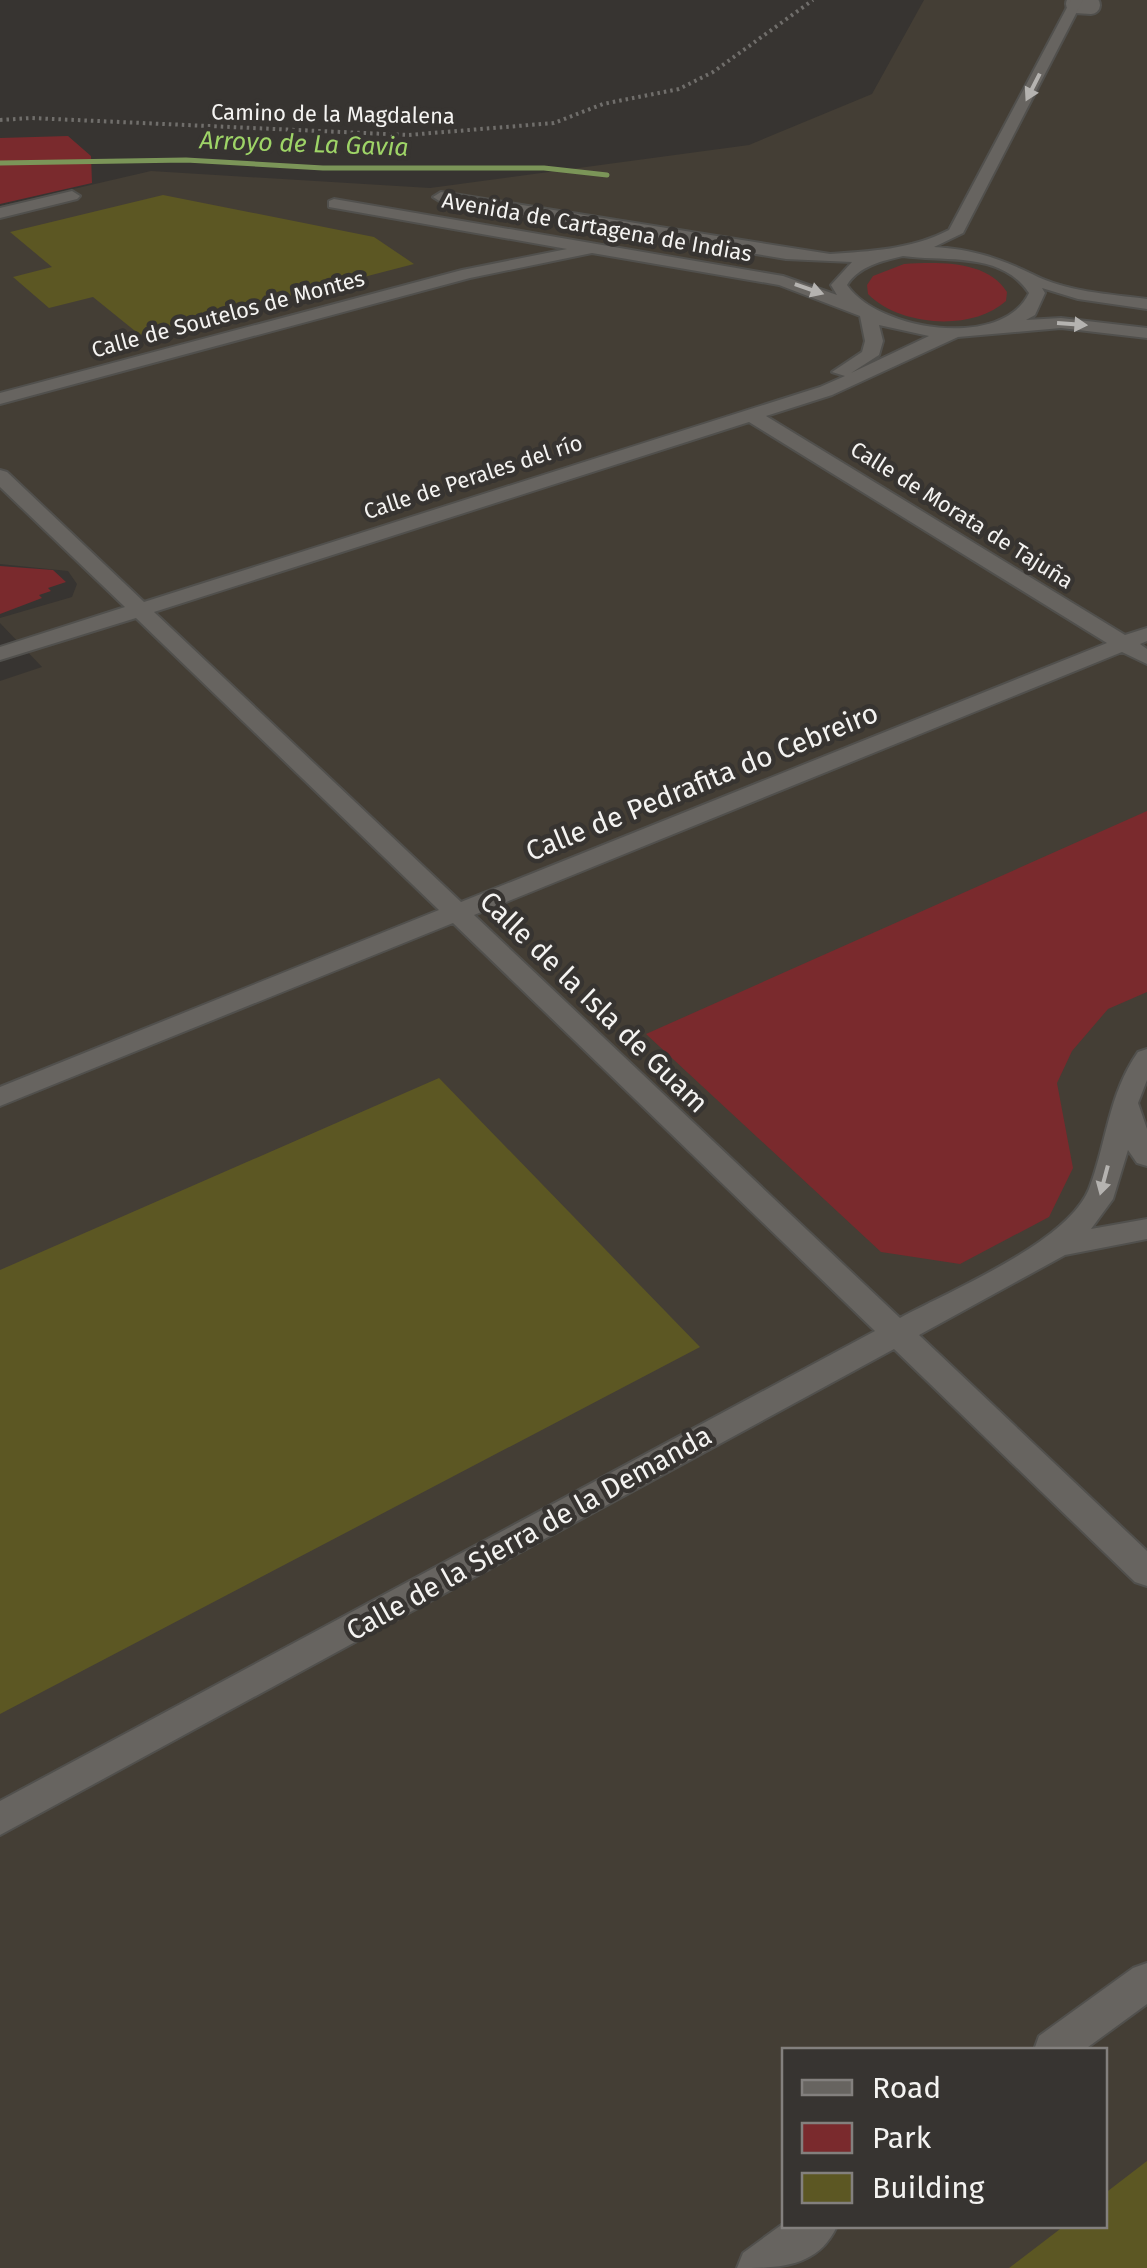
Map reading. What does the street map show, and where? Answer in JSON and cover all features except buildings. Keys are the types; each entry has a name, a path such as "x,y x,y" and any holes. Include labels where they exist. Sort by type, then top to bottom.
{"street":[{"path":"1022,143 1084,2"},
{"path":"849,304 839,285 842,277 867,261 948,238 960,226 1084,2"},
{"path":"0,213 72,196"},
{"name":"Avenida de Cartagena de Indias","path":"441,197 808,257 958,253 1007,266"},
{"name":"Avenida de Cartagena de Indias","path":"334,204 798,284 849,304 868,317 909,329 955,332"},
{"path":"468,273 498,255 492,240 474,230"},
{"path":"981,242 1029,280 1078,294 1147,304"},
{"name":"Calle de Soutelos de Montes","path":"0,399 468,273 586,250"},
{"path":"997,327 1030,311 1037,293 1029,280"},
{"name":"Calle de Perales del río","path":"0,654 135,604 838,373 870,355 874,341 868,317"},
{"path":"955,332 1061,323 1147,333"},
{"name":"Calle de Perales del río","path":"0,639 135,604 751,415 858,379 924,342 955,332"},
{"name":"Calle de Morata de Tajuña","path":"751,415 1147,658"},
{"name":"Calle de la Isla de Guam","path":"0,476 1147,1572"},
{"name":"Calle de Pedrafita do Cebreiro","path":"0,1097 1147,634"},
{"name":"Calle de la Sierra de la Demanda","path":"1058,1246 1092,1210 1104,1189 1132,1077 1147,1058"},
{"path":"1125,1102 1138,1144 1147,1156"},
{"name":"Calle de la Sierra de la Demanda","path":"0,1820 1058,1246 1125,1230 1147,1230"},
{"path":"1055,2048 1147,1981"},
{"path":"758,2268 813,2228"}],"path":[{"name":"Camino de la Magdalena","path":"0,119 408,135 554,123 603,104 679,89 713,72 813,0"}],"shaded area":[{"path":"924,0 1147,0 1147,2268 0,2268 0,681 42,667 0,623 0,618 72,597 77,584 68,571 0,564 0,206 151,171 430,188 749,145 872,94"}],"green space":[{"path":"68,136 91,156 92,183 0,204 0,138"},
{"path":"904,264 961,265 975,269 998,282 1007,292 1006,301 992,311 956,321 898,313 868,294 867,285 873,276"},
{"path":"0,566 53,570 66,582 48,588 51,591 39,595 42,598 0,614"},
{"path":"1147,811 1147,992 1108,1009 1072,1051 1057,1083 1073,1168 1049,1217 960,1264 881,1252 646,1034"}],"waterway":[{"name":"Arroyo de La Gavia","path":"0,163 186,160 323,168 544,168 607,175"}]}
